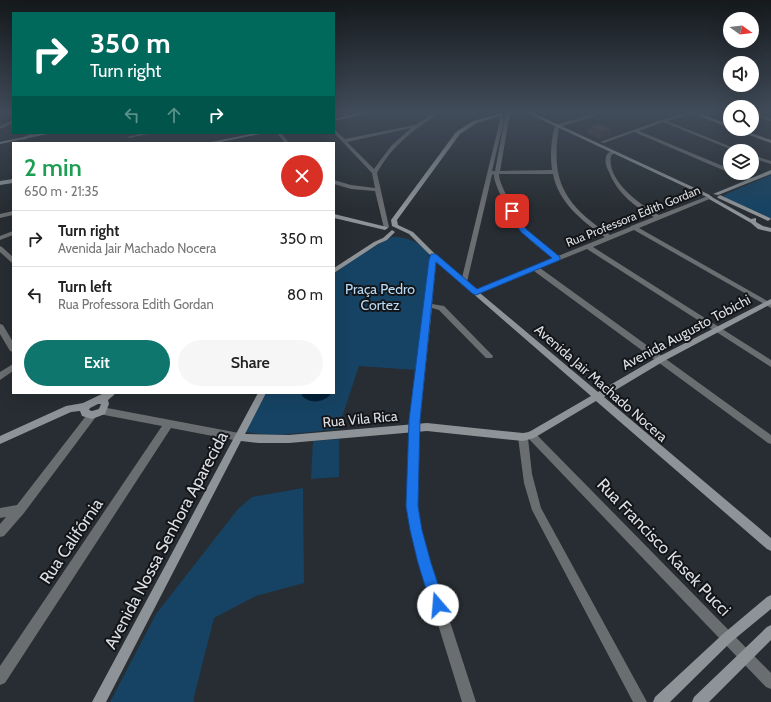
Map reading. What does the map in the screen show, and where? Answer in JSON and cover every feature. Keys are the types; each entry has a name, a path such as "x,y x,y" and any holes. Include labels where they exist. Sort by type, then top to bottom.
{"street":[{"path":"347,145 374,173 377,190 391,229"},
{"path":"374,173 382,161 397,145"},
{"path":"335,270 376,243 385,239 394,220 449,145"},
{"path":"498,145 493,173 500,189 524,230 557,259"},
{"path":"464,282 501,145"},
{"path":"555,145 553,155 554,172 561,190 575,211 585,221 609,237"},
{"path":"599,145 769,220"},
{"path":"608,145 713,196 771,236"},
{"path":"668,145 723,168"},
{"path":"613,152 609,154 608,160 612,176 618,185 627,196 638,205 658,217"},
{"path":"759,159 771,163"},
{"path":"493,173 554,172"},
{"name":"Rua Professora Edith Gordan","path":"759,177 771,172"},
{"name":"Rua Professora Edith Gordan","path":"476,292 752,180"},
{"path":"0,183 12,181"},
{"path":"335,182 351,187 377,190"},
{"path":"0,216 12,213"},
{"path":"335,216 391,229"},
{"path":"755,225 753,220 756,218 769,220"},
{"path":"755,225 771,230"},
{"path":"633,227 769,303"},
{"name":"Avenida Jair Machado Nocera","path":"391,229 416,240 771,545"},
{"path":"0,238 12,233"},
{"path":"587,246 771,364"},
{"path":"0,248 12,260"},
{"path":"434,255 414,427 412,500 416,530 424,563 469,702"},
{"path":"535,268 771,440"},
{"name":"Avenida Augusto Tobichi","path":"527,436 661,359 769,303"},
{"path":"427,305 441,308 489,356"},
{"path":"0,328 12,347"},
{"path":"0,377 12,367"},
{"path":"0,440 109,394"},
{"name":"Avenida Nossa Senhora Aparecida","path":"99,702 261,394"},
{"path":"95,400 105,404 102,411"},
{"path":"92,415 85,413 95,400"},
{"path":"0,532 20,509 92,415 102,411 239,437"},
{"name":"Rua Califórnia","path":"0,678 170,423"},
{"name":"Rua Vila Rica","path":"239,437 289,439 397,430 414,427 447,428 527,436"},
{"path":"527,436 529,490 536,510 640,702"},
{"name":"Rua Francisco Kasek Pucci","path":"527,436 771,682"},
{"path":"0,513 20,509"},
{"path":"660,702 727,638 771,601"},
{"path":"699,702 771,631"}],"green space":[{"path":"771,175 771,218 723,197 726,194"},
{"name":"Praça Pedro Cortez","path":"392,237 409,239 419,244 428,253 430,258 416,370 359,366 338,429 281,434 258,434 246,432 265,394 335,394 335,273 361,254"},
{"path":"339,439 339,477 311,479 313,441"},
{"path":"303,488 304,583 256,596 214,618 194,702 110,702 156,614 238,509 252,497"}],"shaded area":[{"path":"302,394 331,394 325,399 318,401 310,401 302,396"}],"route":[{"path":"438,605 424,563 412,506 415,420 433,260 434,255 441,263 476,292 557,259 529,236 512,211"}]}
